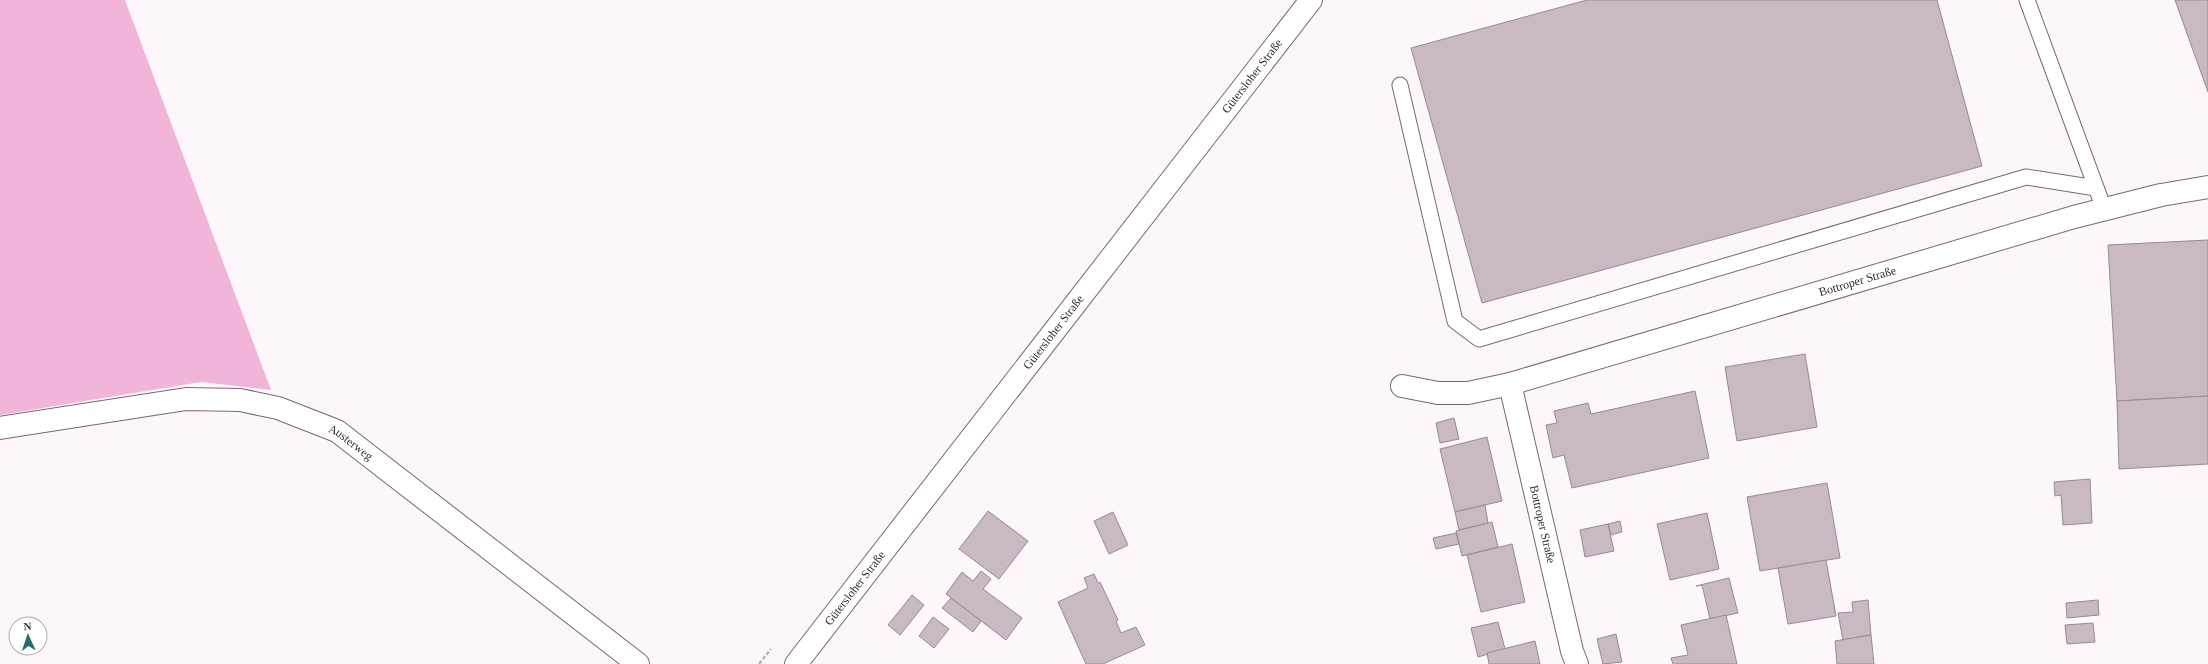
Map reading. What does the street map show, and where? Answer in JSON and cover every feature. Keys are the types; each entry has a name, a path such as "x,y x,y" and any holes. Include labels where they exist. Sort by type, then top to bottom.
{"street":[{"name":"Gütersloher Straße","path":"796,664 1312,0"},
{"name":"Bottroper Straße","path":"1402,386 1438,393 1468,393 1510,384 2104,209 2160,195 2208,187"},
{"name":"Bottroper Straße","path":"1510,384 1572,652 1577,664"},
{"name":"Austerweg","path":"0,428 186,398 240,400 278,408 337,431 638,664"}],"lane":[{"path":"2027,0 2104,209"},
{"path":"1400,85 1455,320 1478,339 2026,177 2096,188"}],"shaded area":[{"path":"0,0 125,0 271,390 201,382 0,415"}],"building":[{"path":"1587,0 1937,0 1982,166 1482,303 1411,48"},
{"path":"2175,0 2208,0 2208,92"},
{"path":"2208,240 2208,396 2117,401 2108,245"},
{"path":"1805,354 1817,427 1737,441 1725,367"},
{"path":"1695,391 1709,458 1572,488 1564,455 1553,458 1546,425 1557,423 1554,411 1588,403 1591,414"},
{"path":"2208,396 2208,464 2119,469 2117,401"},
{"path":"1454,418 1459,439 1440,443 1436,423"},
{"path":"1487,437 1502,501 1455,512 1440,449"},
{"path":"2090,479 2092,523 2063,525 2061,495 2055,496 2054,482"},
{"path":"1827,483 1840,558 1760,571 1747,497"},
{"path":"1485,505 1488,523 1459,530 1455,512"},
{"path":"988,511 1028,541 999,579 959,549"},
{"path":"1113,512 1128,545 1109,554 1094,521"},
{"path":"1707,513 1719,569 1670,580 1657,524"},
{"path":"1620,521 1622,532 1611,535 1608,524"},
{"path":"1492,522 1498,547 1462,556 1456,531"},
{"path":"1608,524 1614,551 1585,557 1580,530"},
{"path":"1456,533 1459,544 1436,549 1433,538"},
{"path":"1512,544 1525,602 1481,612 1467,555"},
{"path":"1826,560 1836,616 1788,624 1778,568"},
{"path":"981,571 991,579 983,589 1022,618 1006,640 946,594 962,572 973,581"},
{"path":"1094,574 1098,583 1100,582 1118,620 1116,621 1121,633 1136,627 1145,645 1103,664 1086,664 1058,602 1088,588 1084,578"},
{"path":"1729,578 1738,613 1710,619 1702,585 1696,586"},
{"path":"912,595 924,605 900,635 888,625"},
{"path":"951,598 981,621 973,632 942,608"},
{"path":"1868,600 1871,635 1843,640 1838,613 1853,612 1852,602"},
{"path":"2098,600 2099,615 2067,618 2066,603"},
{"path":"1726,615 1737,664 1673,664 1671,658 1688,655 1681,625"},
{"path":"933,617 949,629 934,648 919,636"},
{"path":"1498,622 1505,649 1478,657 1471,628"},
{"path":"2093,623 2095,642 2067,644 2065,625"},
{"path":"1616,634 1622,662 1603,664 1597,639"},
{"path":"1871,635 1874,664 1837,664 1835,641"},
{"path":"1535,641 1540,664 1489,664 1487,653"}]}
